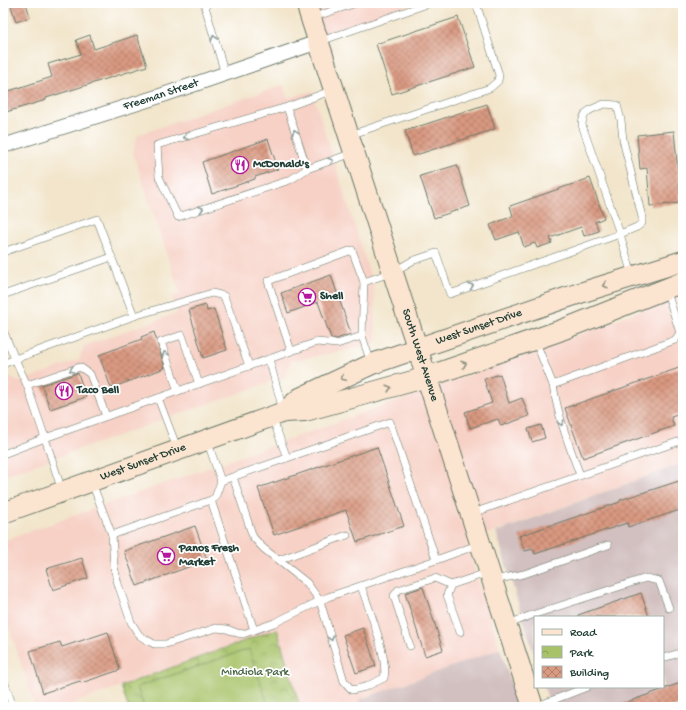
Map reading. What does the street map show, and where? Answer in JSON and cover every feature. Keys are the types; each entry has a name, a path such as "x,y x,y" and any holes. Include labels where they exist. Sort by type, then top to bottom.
{"main road":[{"name":"South West Avenue","path":"309,11 470,514 534,707"},
{"name":"West Sunset Drive","path":"278,414 300,398 372,364 580,293 683,261"},
{"name":"West Sunset Drive","path":"3,513 278,414 305,412 427,377 535,339 674,286"}],"street":[{"name":"Freeman Street","path":"3,146 318,42"}],"lane":[{"path":"204,3 224,74"},
{"path":"309,11 356,3"},
{"path":"318,42 430,3"},
{"path":"334,90 287,108 157,146 160,177 178,217 290,180 352,144 490,88 498,81 499,75 476,3"},
{"path":"364,282 393,272 412,261 436,253 450,294 620,234 637,227 642,223 642,217 623,140 621,120 617,105 604,104 587,111 583,117 582,125 620,234 632,276"},
{"path":"287,108 307,169"},
{"path":"3,252 97,219 134,316"},
{"path":"292,351 268,281 352,250 364,282 362,336 372,364"},
{"path":"3,296 112,257"},
{"path":"553,385 676,340 682,335 674,286"},
{"path":"3,364 134,316 212,293 224,296 249,366"},
{"path":"3,330 26,385 62,492"},
{"path":"178,391 161,342 182,334 199,384"},
{"path":"3,454 317,342 337,344 362,336"},
{"path":"535,339 553,385 555,399 566,438 580,476"},
{"path":"269,359 287,458"},
{"path":"26,385 80,367 90,374 106,416"},
{"path":"158,398 177,450"},
{"path":"221,481 390,422 436,560"},
{"path":"112,535 215,498 221,481 206,440"},
{"path":"470,514 683,440"},
{"path":"233,477 253,536 263,548 307,583 320,601 344,681 352,690 365,687 384,678 386,671 380,642 361,586"},
{"path":"91,481 112,535 114,566 118,584 134,629 145,639 154,644 166,644 212,628 227,629 240,634 254,630 274,623 320,601 480,544"},
{"path":"211,500 254,630"},
{"path":"279,560 347,535"},
{"path":"410,646 394,596 398,590 435,578 451,585 491,576 524,574 608,545"},
{"path":"506,625 529,616 646,578 659,581 669,608"},
{"path":"451,585 446,595 460,632"},
{"path":"664,658 683,652"},
{"path":"3,678 13,707"},
{"path":"534,707 583,688"}],"shaded area":[{"path":"308,3 415,3 319,36"},
{"path":"283,85 288,98 312,91 374,287 376,344 291,361 285,377 3,476 3,378 9,377 19,382 79,360 84,346 177,313 172,297 180,294 133,153 138,135"},
{"path":"683,293 683,463 466,542 500,649 359,700 361,706 300,707 276,629 64,707 35,707 3,608 3,541 579,335"},
{"path":"683,463 683,707 551,707 544,688 664,688 664,616 534,616 534,654 496,532"},
{"path":"500,649 519,707 361,707 359,700"}],"green space":[{"name":"Mindiola Park","path":"277,629 300,707 128,707 121,686"},
{"path":"249,649 269,707 144,707 137,687"}],"building":[{"path":"26,3 30,17 16,22 11,6"},
{"path":"458,17 475,67 392,94 376,44"},
{"path":"90,35 94,49 137,35 147,66 6,112 3,104 3,93 52,77 48,64 81,54 76,40"},
{"path":"487,104 495,129 413,156 405,131"},
{"path":"674,131 681,203 650,206 647,168 640,169 637,135"},
{"name":"McDonald's","path":"268,139 278,169 255,177 255,179 212,194 202,162"},
{"path":"457,165 470,206 434,218 420,176"},
{"path":"590,178 604,218 595,222 599,231 584,236 581,227 550,238 552,243 537,248 535,243 524,247 519,232 496,240 490,225 513,216 510,206"},
{"path":"331,275 351,334 336,339 331,338 318,302 288,313 281,293"},
{"path":"206,305 207,311 214,309 227,350 203,358 189,310"},
{"path":"154,332 165,368 111,388 99,355 142,339 141,337"},
{"path":"679,368 683,379 683,413 671,417 674,426 583,458 565,408"},
{"name":"Taco Bell","path":"78,373 86,397 50,409 42,385"},
{"path":"500,374 509,403 522,398 529,416 501,426 498,419 470,428 465,412 492,403 484,379"},
{"path":"541,425 545,438 532,442 528,429"},
{"path":"377,447 404,526 357,542 346,510 274,535 258,488"},
{"path":"679,481 683,494 683,509 628,527 627,523 535,554 533,549 525,551 519,536 620,502 620,500"},
{"name":"Panos Fresh Market","path":"195,526 207,560 137,586 124,551"},
{"path":"82,558 88,578 53,590 46,569"},
{"path":"423,587 443,650 425,656 405,593"},
{"path":"641,593 649,616 578,616"},
{"path":"363,628 376,666 356,673 343,635"},
{"path":"108,632 120,670 81,683 80,681 43,693 30,651 60,642 62,647"},
{"path":"683,682 683,707 619,707 619,705"}],"place":[{"name":"McDonald's","path":"240,165"},
{"name":"Shell","path":"307,297"},
{"name":"Taco Bell","path":"64,391"},
{"name":"Panos Fresh Market","path":"166,556"}]}
